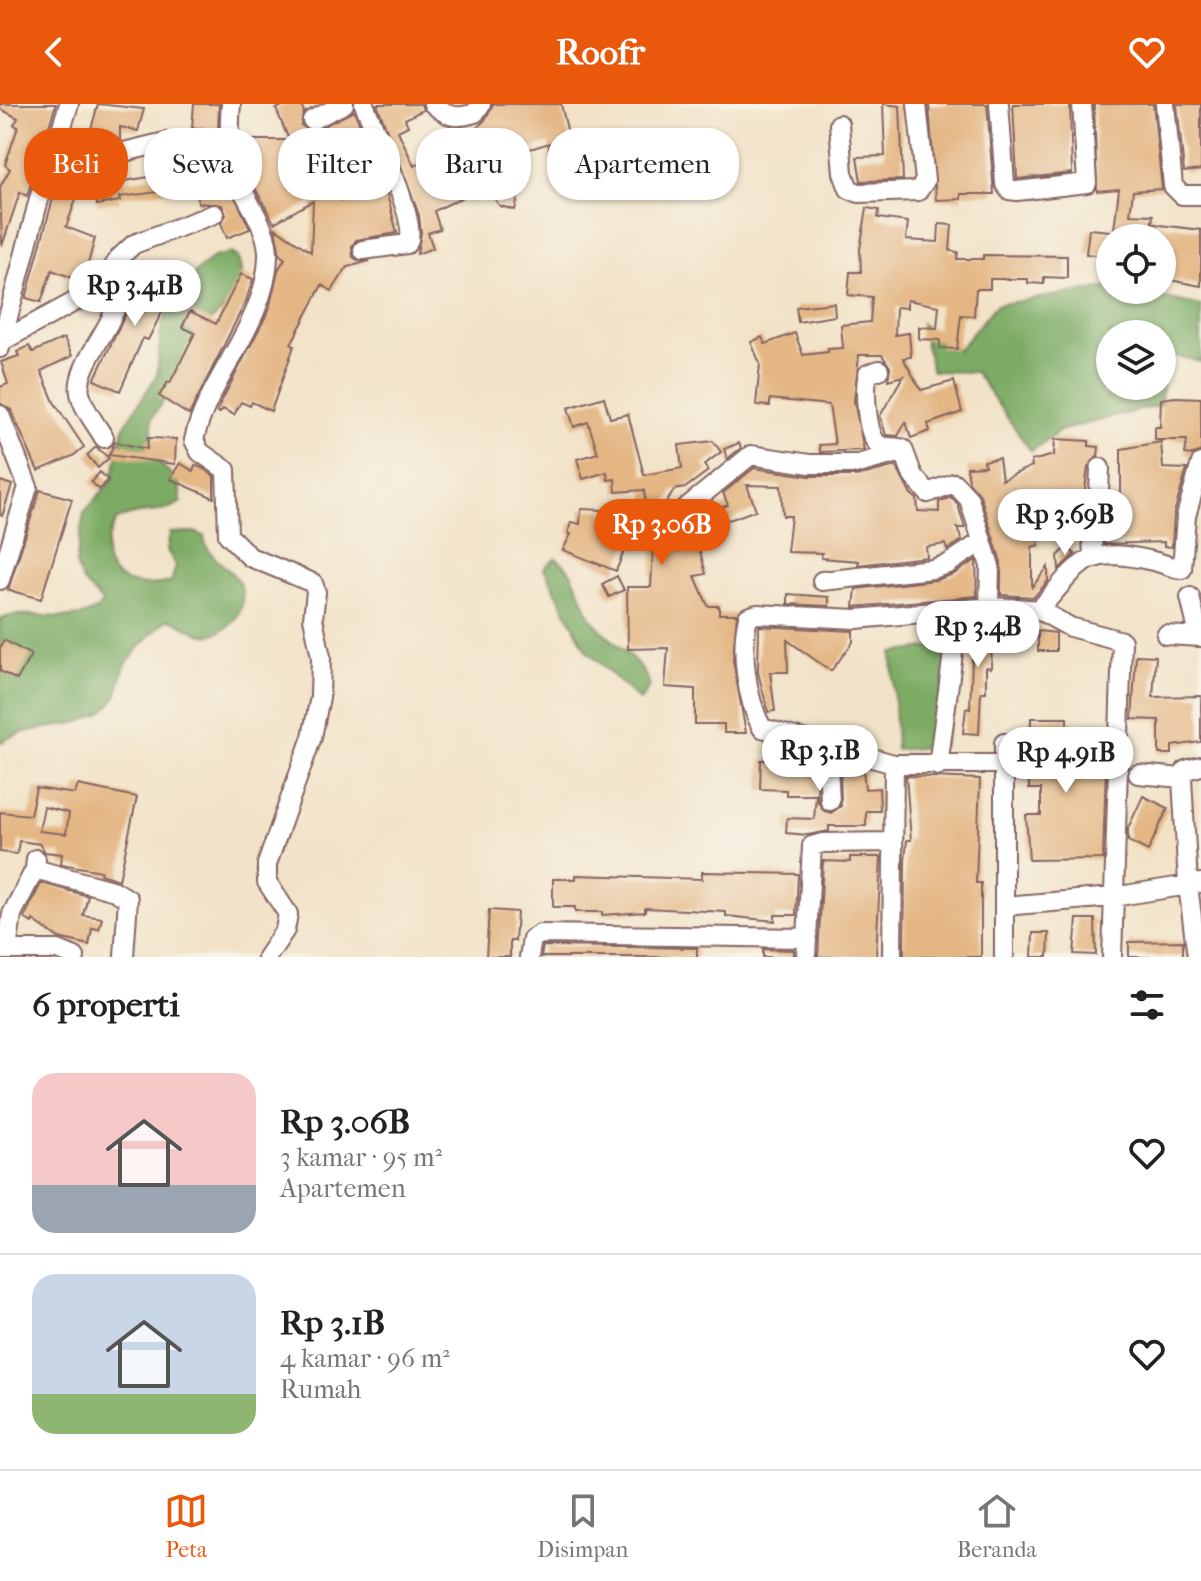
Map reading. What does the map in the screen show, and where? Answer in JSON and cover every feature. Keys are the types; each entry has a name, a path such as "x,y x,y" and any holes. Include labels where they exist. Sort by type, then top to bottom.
{"street":[{"path":"62,128 69,104"},
{"path":"230,128 231,104"},
{"path":"312,120 344,104"},
{"path":"363,250 407,244 411,233 403,202 364,104"},
{"path":"433,104 447,115 459,118 475,113 481,104"},
{"path":"839,124 843,173 849,189 859,193 918,191 925,181 917,104"},
{"path":"999,104 1005,184 1009,190 1017,191 1087,183 1082,104"},
{"path":"1165,104 1173,186 1182,195 1201,195"},
{"path":"2,344 39,200"},
{"path":"248,200 263,228 268,258 243,334 194,440 200,452 226,470 228,535 250,557 313,583 316,592 313,618 321,657 320,697 312,737 267,864 267,882 288,914 285,930 267,957"},
{"path":"2,344 100,288 120,257 134,244 214,214"},
{"path":"104,438 85,407 79,383 81,371 94,356 115,310 122,285 120,257"},
{"path":"879,370 868,374 865,388 873,438 880,446 899,447 913,476 928,493 954,483 960,486 971,505 992,573 989,607"},
{"path":"0,415 28,487 0,580"},
{"path":"687,507 751,455 810,464 858,464 903,451"},
{"path":"1039,610 1079,564 1093,555 1151,560 1182,569 1186,516 1201,463"},
{"path":"1093,555 1091,517 1099,493 1100,468"},
{"path":"822,581 851,581 932,569 948,564 981,542"},
{"path":"1166,635 1200,637 1190,597"},
{"path":"1002,764 894,764 762,728 754,713 746,661 748,617 757,614 886,618 989,607 1039,610 1070,627 1116,637 1124,646 1112,957"},
{"path":"938,766 955,638"},
{"path":"1004,743 1004,957"},
{"path":"827,746 830,801"},
{"path":"892,957 894,764"},
{"path":"1197,957 1195,884 1182,778 1191,767 1201,766"},
{"path":"1138,774 1182,778"},
{"path":"806,957 812,846 823,843 891,842"},
{"path":"75,957 58,950 3,950 12,914 36,864 115,891 128,899 124,957"},
{"path":"1005,906 1113,897 1195,884"},
{"path":"529,957 532,939 540,934 806,938"}],"green space":[{"path":"230,253 238,257 243,279 236,298 195,335 174,384 152,418 152,456 179,482 181,502 166,509 116,521 108,538 106,553 108,565 125,581 154,585 171,582 176,566 167,550 170,533 194,532 204,536 212,554 239,582 242,602 239,613 226,628 209,635 169,619 126,664 114,700 98,714 70,724 13,736 0,743 0,619 24,615 74,617 98,609 102,602 83,582 76,564 84,513 112,480 124,427 157,375 161,330 169,304 200,268 214,257"},
{"path":"1096,289 1096,304 1176,304 1176,300 1201,306 1201,362 1176,356 1176,320 1096,320 1096,400 1161,400 1160,405 1062,430 1031,451 975,372 932,371 921,324 958,350 996,305"},
{"path":"555,558 570,571 597,625 645,675 650,685 640,701 586,650 544,568"},
{"path":"967,642 943,746 896,750 892,653"}],"building":[{"path":"0,104 56,104 48,128 24,128 24,194 20,192 2,246 0,187 10,169 5,165 18,118 0,109"},
{"path":"98,104 144,109 138,131 120,127 91,128"},
{"path":"194,104 219,104 218,128 192,128"},
{"path":"286,104 301,104 304,112 301,125 305,128 284,128 276,109"},
{"path":"377,104 421,104 423,110 405,119 408,126 400,130 386,128"},
{"path":"493,104 561,104 567,128 547,128 547,144 531,149 531,128 477,128"},
{"path":"883,104 900,106 903,180 861,181 857,157 885,156"},
{"path":"929,104 987,104 994,194 961,194 961,199 936,200"},
{"path":"1013,104 1070,104 1072,173 1017,179"},
{"path":"1094,104 1153,104 1162,189 1133,191 1130,214 1153,215 1152,223 1156,224 1115,224 1119,189 1097,191"},
{"path":"1177,104 1201,104 1201,170 1184,172"},
{"path":"354,111 361,128 319,128"},
{"path":"400,135 416,165 416,200 457,200 434,211 440,229 428,233 433,248 417,254 421,233 419,215 400,165"},
{"path":"262,140 278,140 278,200 389,200 397,233 356,240 352,246 353,257 359,261 370,261 347,267 332,291 322,285 291,344 294,346 271,411 252,402 250,406 241,402 234,415 223,409 217,412 269,310 278,270 285,259 280,255 275,228 311,252 313,201 274,223 262,200"},
{"path":"144,178 144,194 128,196 128,180"},
{"path":"53,200 76,200 66,227 95,238 83,282 52,270 41,302 26,298"},
{"path":"96,200 120,201 97,205"},
{"path":"198,200 237,200 250,229 227,238 221,223 226,215 222,205 198,203"},
{"path":"496,200 517,200 515,210 500,206"},
{"path":"867,208 879,210 878,218 908,222 906,240 938,242 939,224 952,225 950,251 958,252 957,259 983,259 983,255 1067,256 1067,278 1044,277 1044,284 1028,283 1028,279 990,279 990,289 976,289 974,316 961,315 957,349 940,348 940,340 919,339 919,327 937,328 939,306 907,300 907,308 896,307 895,335 909,333 911,357 903,358 921,390 954,381 962,412 928,424 930,431 911,438 906,422 898,436 886,435 880,416 903,376 888,380 890,367 882,355 859,355 854,401 864,450 820,452 819,445 835,444 829,405 770,399 770,406 756,405 760,364 751,342 762,337 765,344 795,333 803,355 828,352 828,349 843,348 841,325 870,322 872,297 848,295 850,272 861,272 860,249"},
{"path":"1176,227 1201,230 1201,286 1176,281"},
{"path":"1089,229 1096,230 1096,255 1086,254"},
{"path":"147,270 177,281 148,340 143,338 120,391 94,380 127,311 133,283 142,286"},
{"path":"241,274 253,279 246,301 189,415 159,396 170,383 195,333 182,327 190,311 216,324"},
{"path":"834,303 835,316 798,322 796,307"},
{"path":"64,338 72,356 41,371 54,402 84,447 73,456 38,471 11,410 0,403 0,387 8,384 1,362 19,356 17,352 29,346 33,352"},
{"path":"604,397 610,418 628,414 644,475 682,468 679,445 713,441 721,452 704,465 708,471 685,488 674,490 656,521 689,521 703,514 703,540 697,540 706,574 695,576 708,606 719,606 719,614 737,614 733,660 746,733 724,733 724,724 695,724 695,689 665,687 668,648 628,649 627,587 651,587 653,547 627,544 616,571 563,550 571,534 568,533 571,522 580,524 581,509 603,510 603,520 636,522 646,505 644,490 616,492 615,479 608,480 607,472 583,479 577,459 598,453 588,422 574,427 568,408"},
{"path":"1201,398 1201,451 1185,454 1187,440 1155,440 1155,427 1160,427 1161,400"},
{"path":"148,438 176,439 175,464 109,455 115,442 147,449"},
{"path":"1055,439 1089,441 1089,446 1099,447 1098,456 1088,467 1080,529 1074,529 1074,534 1058,534 1057,514 1033,524 1039,545 1032,547 1032,587 1048,567 1048,581 1034,597 1001,595 1001,562 980,495 969,482 967,467 985,466 984,461 999,458 1002,480 1032,466 1031,461 1054,455"},
{"path":"1161,442 1163,468 1187,469 1174,513 1172,547 1164,546 1164,542 1104,544 1104,524 1121,525 1121,449"},
{"path":"739,443 741,448 727,459 724,449"},
{"path":"96,447 109,458 98,468 87,455"},
{"path":"180,463 193,471 195,465 214,476 214,498 170,479"},
{"path":"896,466 910,493 917,499 918,511 939,512 939,502 951,497 958,505 965,528 957,528 962,540 947,550 945,544 926,547 927,557 858,565 859,561 821,558 822,553 787,552 791,516 783,516 781,486 747,485 756,510 732,519 725,520 720,508 728,505 723,493 754,468 810,476 858,476"},
{"path":"100,472 108,480 99,490 91,482"},
{"path":"0,481 12,485 2,516 0,515"},
{"path":"40,490 72,499 41,599 8,590"},
{"path":"1067,547 1075,554 1059,569 1058,556"},
{"path":"976,560 977,596 854,607 856,589 936,580 954,574"},
{"path":"617,576 624,590 609,597 602,584"},
{"path":"788,594 829,597 829,606 788,604"},
{"path":"993,619 991,668 986,667 986,692 981,692 979,734 963,733 966,708 970,709 973,635 966,635 965,621"},
{"path":"759,626 853,631 853,642 831,671 787,640 788,672 770,672 775,711 768,712 758,672"},
{"path":"1038,631 1056,633 1056,651 1038,651"},
{"path":"4,640 31,655 17,680 0,671 0,648"},
{"path":"1136,655 1156,656 1153,697 1201,696 1201,742 1172,746 1172,754 1159,754 1159,720 1132,719"},
{"path":"1031,718 1067,718 1067,743 1101,742 1102,766 1106,766 1103,859 1029,860 1026,815 1041,815 1041,789 1029,789"},
{"path":"786,753 815,755 818,802 824,811 831,813 841,806 840,762 863,768 865,789 879,788 880,811 866,811 866,826 829,826 829,831 808,835 786,833 787,818 814,819 816,795 786,795 786,790 760,789 761,760 786,760"},
{"path":"906,776 980,779 976,883 981,883 981,957 904,957 905,861 907,840 911,840"},
{"path":"78,785 137,797 119,880 100,874 101,871 61,864 62,854 45,852 40,844 19,841 17,854 0,852 0,812 30,815 36,788 75,794","holes":["44,807 69,813 66,834 39,831"]},
{"path":"1143,796 1168,808 1148,851 1128,841 1128,828"},
{"path":"850,857 881,857 876,957 818,957 823,861 850,862"},
{"path":"702,872 798,874 796,915 775,915 775,921 726,916 726,912 645,908 645,912 602,915 602,912 575,912 575,907 553,907 553,879 576,879 576,875 702,879"},
{"path":"41,883 88,896 83,915 102,918 99,929 92,928 89,945 59,938 33,920 32,923 24,918"},
{"path":"489,910 517,912 515,941 510,941 510,957 486,957"},
{"path":"1077,919 1095,919 1096,955 1074,954"},
{"path":"1033,933 1049,933 1048,957 1032,957"},
{"path":"1183,941 1183,957 1129,957 1129,942"},
{"path":"543,946 697,948 697,957 541,957"},
{"path":"763,949 794,950 794,957 763,957"}]}
